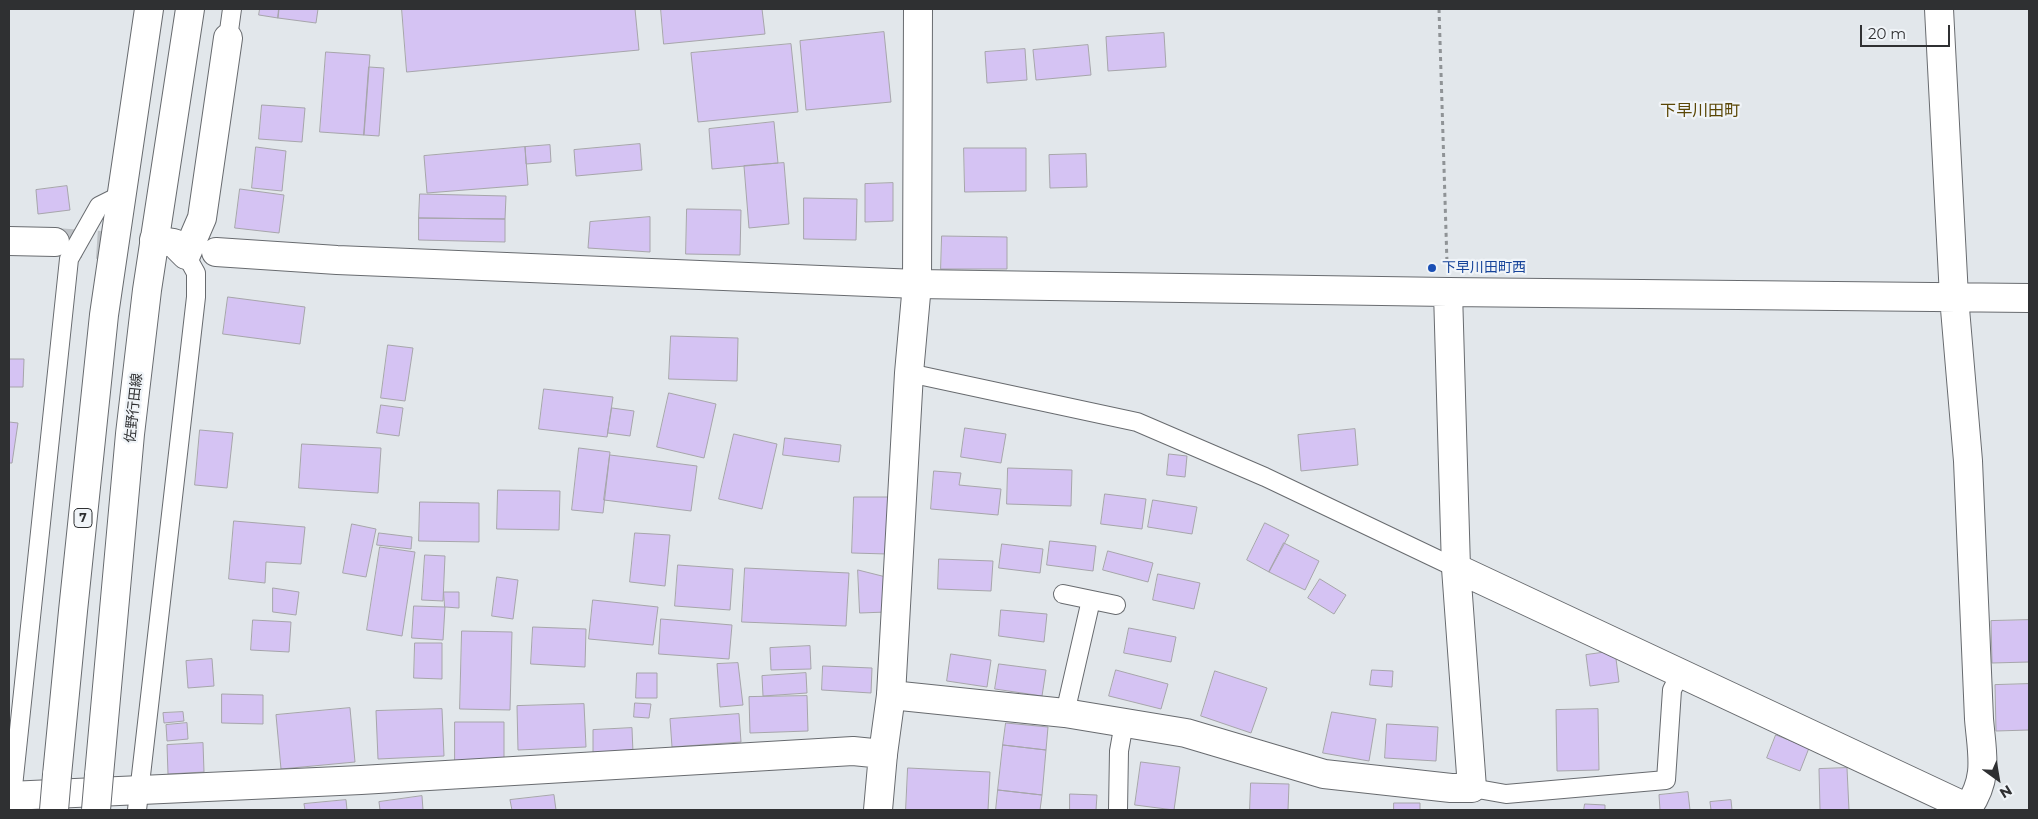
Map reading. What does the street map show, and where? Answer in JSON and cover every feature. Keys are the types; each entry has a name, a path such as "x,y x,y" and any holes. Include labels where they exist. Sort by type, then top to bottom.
{"street":[{"name":"7","path":"54,810 104,314 149,9"},
{"name":"佐野行田線","path":"96,810 130,434 154,240 190,9"},
{"path":"878,810 891,695 917,284 918,9"},
{"path":"1456,568 1968,808 1978,794 1983,778 1978,709 1968,461 1954,297 1939,9"},
{"path":"191,244 202,218 228,38"},
{"path":"154,240 191,244 350,246 362,249 368,261"},
{"path":"9,241 55,242"},
{"path":"216,252 368,261 917,284 2029,298"},
{"path":"891,695 1065,713 1186,733 1324,774 1451,788 1472,788 1456,568 1448,292"},
{"path":"18,799 138,800 371,779 853,751 883,754"}],"lane":[{"path":"228,38 232,9"},
{"path":"18,799 69,259 99,206 123,194"},
{"path":"138,800 196,297 196,273 191,244"},
{"path":"910,373 1137,422 1265,477 1456,568"},
{"path":"1063,594 1116,605"},
{"path":"1065,713 1091,600"},
{"path":"1472,788 1506,794 1666,780 1672,690 1680,674"},
{"path":"1118,810 1119,751 1124,723"}],"path":[{"path":"1439,9 1448,292"}],"building":[{"path":"260,9 279,9 278,18 259,15"},
{"path":"279,9 318,9 316,23 278,18"},
{"path":"402,9 635,9 639,50 407,72"},
{"path":"661,9 762,9 765,34 664,44"},
{"path":"884,32 891,102 806,110 800,41"},
{"path":"1164,33 1166,67 1108,71 1106,37"},
{"path":"791,44 798,112 698,122 691,53"},
{"path":"1088,45 1091,75 1036,80 1033,50"},
{"path":"1025,49 1027,80 987,83 985,52"},
{"path":"326,52 370,55 364,135 320,132"},
{"path":"369,67 384,68 379,136 364,135"},
{"path":"262,105 305,108 302,142 259,139"},
{"path":"774,122 778,163 712,169 709,129"},
{"path":"640,144 642,170 576,176 574,150"},
{"path":"550,145 551,162 526,164 525,147"},
{"path":"256,147 286,151 282,191 252,188"},
{"path":"525,147 528,185 427,193 424,156"},
{"path":"964,148 1026,148 1026,191 965,192"},
{"path":"1086,154 1087,187 1050,188 1049,155"},
{"path":"784,163 789,224 749,228 744,166"},
{"path":"893,183 893,221 865,222 865,184"},
{"path":"67,186 70,210 38,214 36,190"},
{"path":"240,189 284,195 279,233 235,228"},
{"path":"420,194 506,196 505,219 419,218"},
{"path":"804,198 857,199 856,240 804,239"},
{"path":"687,209 741,210 740,255 686,254"},
{"path":"650,217 650,252 588,248 590,222"},
{"path":"419,218 505,219 505,242 419,240"},
{"path":"942,236 1007,237 1007,269 941,269"},
{"path":"228,297 305,307 300,344 223,334"},
{"path":"671,336 738,338 737,381 669,379"},
{"path":"388,345 413,348 405,401 381,398"},
{"path":"9,359 24,359 23,387 9,387"},
{"path":"544,389 613,397 607,437 539,429"},
{"path":"669,393 716,404 704,458 657,447"},
{"path":"381,405 403,408 399,436 377,433"},
{"path":"612,408 634,411 630,436 608,433"},
{"path":"9,422 18,423 12,463 9,463"},
{"path":"965,428 1006,434 1001,463 961,457"},
{"path":"1355,429 1358,465 1301,471 1298,435"},
{"path":"200,430 233,433 227,488 195,485"},
{"path":"734,434 777,444 762,509 719,499"},
{"path":"785,438 841,445 839,462 783,455"},
{"path":"302,444 381,448 378,493 299,488"},
{"path":"579,448 610,452 603,513 572,510"},
{"path":"1169,454 1187,456 1185,477 1167,475"},
{"path":"610,455 697,466 691,511 604,500"},
{"path":"1008,468 1072,470 1071,506 1007,504"},
{"path":"934,471 961,473 959,485 1001,489 998,515 931,509"},
{"path":"498,490 560,491 559,530 497,529"},
{"path":"1105,494 1146,499 1142,529 1101,524"},
{"path":"854,497 888,497 887,554 852,553"},
{"path":"1153,500 1197,507 1192,534 1148,527"},
{"path":"420,502 479,503 479,542 419,541"},
{"path":"234,521 305,527 301,564 266,562 265,583 229,579"},
{"path":"1265,523 1289,535 1269,572 1247,560"},
{"path":"352,524 376,529 366,577 343,573"},
{"path":"379,533 412,537 411,549 377,545"},
{"path":"635,533 670,535 665,586 630,582"},
{"path":"1050,541 1096,546 1093,571 1047,565"},
{"path":"1284,543 1319,561 1305,590 1269,572"},
{"path":"1002,544 1043,549 1040,573 999,568"},
{"path":"380,547 415,552 402,636 367,630"},
{"path":"1108,551 1153,563 1148,582 1103,570"},
{"path":"425,555 445,556 443,601 422,600"},
{"path":"939,559 993,561 991,591 938,589"},
{"path":"678,565 733,569 730,610 675,606"},
{"path":"745,568 849,573 846,626 742,622"},
{"path":"858,570 886,577 887,612 860,613"},
{"path":"1158,574 1200,583 1194,609 1153,600"},
{"path":"497,577 518,580 513,619 492,616"},
{"path":"1320,579 1346,595 1334,614 1308,598"},
{"path":"273,588 299,592 296,615 273,612"},
{"path":"444,592 459,592 459,608 445,607"},
{"path":"593,600 658,607 653,645 589,639"},
{"path":"414,606 445,607 443,640 412,638"},
{"path":"1001,610 1047,614 1044,642 999,636"},
{"path":"661,619 732,625 729,659 659,654"},
{"path":"253,620 291,622 289,652 251,650"},
{"path":"2029,620 2029,662 1992,663 1991,621"},
{"path":"533,627 586,629 585,667 531,664"},
{"path":"1129,628 1176,637 1171,662 1124,653"},
{"path":"462,631 512,632 510,710 460,709"},
{"path":"415,643 442,643 442,679 414,678"},
{"path":"810,646 811,669 771,670 770,648"},
{"path":"1615,651 1619,682 1590,686 1586,655"},
{"path":"951,654 991,660 987,687 947,681"},
{"path":"212,659 214,686 188,688 186,661"},
{"path":"738,663 743,705 720,707 717,664"},
{"path":"999,664 1046,670 1042,696 995,689"},
{"path":"823,666 872,668 871,693 822,690"},
{"path":"1116,670 1168,684 1161,709 1109,696"},
{"path":"1372,670 1393,671 1392,687 1370,685"},
{"path":"1215,671 1267,688 1251,733 1201,716"},
{"path":"637,673 657,673 657,698 636,698"},
{"path":"806,673 807,693 763,696 762,676"},
{"path":"2029,684 2029,730 1996,731 1995,685"},
{"path":"222,694 263,695 263,724 222,723"},
{"path":"807,696 808,731 750,733 749,697"},
{"path":"635,703 651,704 649,718 634,717"},
{"path":"584,704 586,747 518,750 517,706"},
{"path":"350,708 355,762 281,769 276,715"},
{"path":"442,709 444,756 378,759 376,711"},
{"path":"1598,709 1599,770 1557,771 1556,710"},
{"path":"183,712 184,721 164,723 163,713"},
{"path":"1332,712 1376,719 1369,761 1323,753"},
{"path":"739,714 741,742 672,747 670,719"},
{"path":"455,722 504,722 504,763 455,764"},
{"path":"187,723 188,739 167,741 166,725"},
{"path":"1006,723 1048,727 1046,750 1003,745"},
{"path":"1387,724 1438,727 1436,761 1385,758"},
{"path":"632,728 633,753 593,754 593,730"},
{"path":"1776,735 1809,748 1800,771 1767,758"},
{"path":"203,743 204,772 168,774 167,745"},
{"path":"1003,745 1046,750 1042,795 998,790"},
{"path":"1141,762 1180,767 1174,810 1135,805"},
{"path":"908,768 990,772 988,810 906,810"},
{"path":"1847,768 1849,810 1820,810 1819,769"},
{"path":"1251,783 1289,784 1288,810 1250,810"},
{"path":"998,790 1042,795 1040,810 996,810"},
{"path":"1688,792 1690,810 1660,810 1659,795"},
{"path":"1070,794 1097,795 1096,810 1070,810"},
{"path":"554,795 556,810 512,810 510,800"},
{"path":"422,796 423,810 380,810 379,802"},
{"path":"346,800 347,810 305,810 304,804"},
{"path":"1731,800 1732,810 1711,810 1710,802"},
{"path":"1394,803 1420,803 1420,810 1394,810"},
{"path":"1585,804 1605,805 1605,810 1584,810"}],"tunnel":[{"path":"55,242 176,250"}],"place":[{"name":"下早川田町西","path":"1432,268"}],"district":[{"name":"下早川田町","path":"1700,111"}]}
